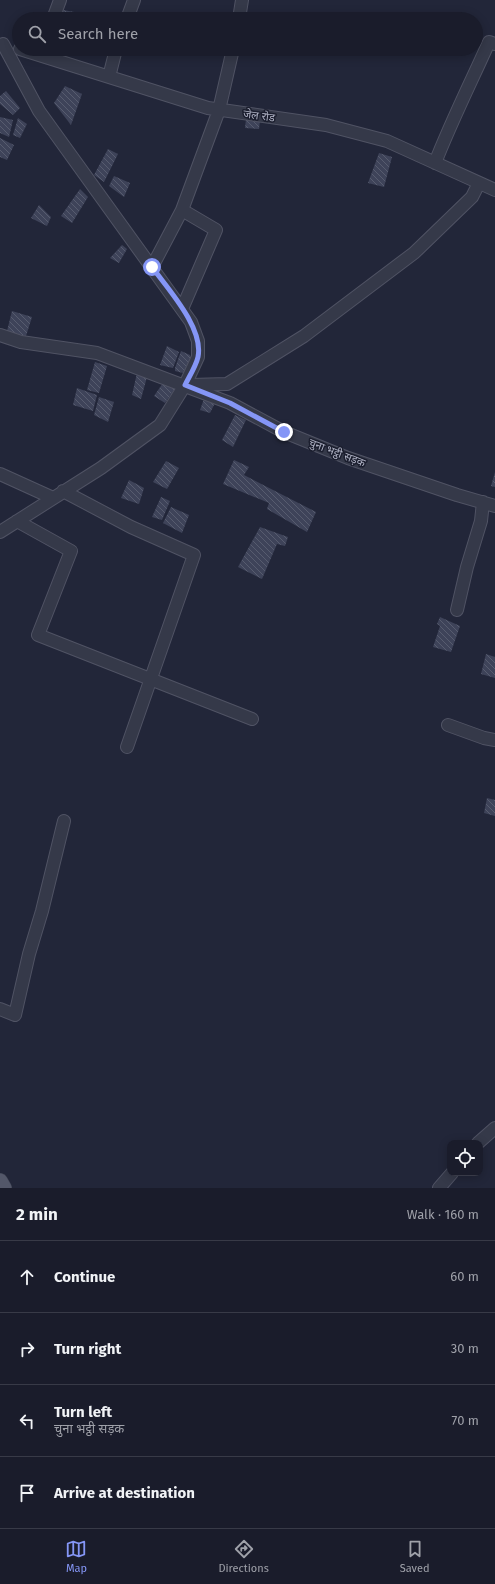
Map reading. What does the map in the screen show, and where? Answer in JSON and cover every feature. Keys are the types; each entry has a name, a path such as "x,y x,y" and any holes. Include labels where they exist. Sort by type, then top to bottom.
{"main road":[{"path":"0,1181 4,1188"}],"street":[{"path":"56,12 60,0"},
{"path":"130,12 134,0"},
{"path":"240,12 242,0"},
{"path":"0,532 100,468 160,425 185,385 198,357 198,341 191,322 39,112 2,41"},
{"name":"जेल रोड","path":"2,41 12,46"},
{"path":"483,56 489,42 495,44"},
{"name":"जेल रोड","path":"51,56 109,77 208,108 326,125 388,141 495,190"},
{"path":"109,77 114,56"},
{"path":"152,267 182,210 219,110 231,56"},
{"path":"435,163 447,133 483,56"},
{"path":"185,385 227,384 304,336 414,253 472,197 479,183"},
{"path":"182,210 216,230 182,309"},
{"name":"चुना भट्ठी सड़क","path":"0,335 21,342 97,353 230,403 284,432 348,458 457,496 495,506"},
{"path":"0,474 53,498"},
{"path":"64,491 131,527 194,555 127,747"},
{"path":"457,610 467,567 481,521 483,502"},
{"path":"17,521 71,552 38,635 252,719"},
{"path":"448,725 484,738 495,740"},
{"path":"0,1009 15,1015 64,821"},
{"path":"481,1140 495,1128"},
{"path":"439,1188 449,1176"}],"building":[{"path":"58,9 74,12 57,12"},
{"path":"65,86 82,94 71,125 54,103"},
{"path":"6,91 20,108 13,115 0,104 0,96"},
{"path":"0,117 13,120 9,137 0,133"},
{"path":"18,118 27,124 20,138 13,135"},
{"path":"246,119 260,121 259,129 245,128"},
{"path":"0,138 14,145 7,160 0,157"},
{"path":"108,149 118,154 104,182 94,175"},
{"path":"379,153 392,157 384,187 368,183"},
{"path":"114,176 130,183 124,197 109,186"},
{"path":"80,189 88,197 72,223 61,216"},
{"path":"39,205 51,217 47,226 31,218"},
{"path":"122,245 127,249 119,263 110,258"},
{"path":"12,311 32,317 26,336 7,331"},
{"path":"167,346 179,352 173,368 160,365"},
{"path":"181,351 190,355 191,359 187,374 175,371"},
{"path":"95,362 107,366 99,393 87,390"},
{"path":"137,373 147,377 141,399 132,395"},
{"path":"165,380 176,387 165,403 154,396"},
{"path":"77,388 97,395 93,411 73,405"},
{"path":"205,396 216,401 210,413 200,410"},
{"path":"99,397 114,402 108,422 94,415"},
{"path":"235,415 246,420 233,447 222,440"},
{"path":"234,460 249,467 244,475 316,512 307,532 267,509 269,503 223,484"},
{"path":"166,461 179,468 167,489 153,482"},
{"path":"495,472 495,487 491,486"},
{"path":"129,480 144,488 139,504 121,498"},
{"path":"161,497 170,501 162,520 152,517"},
{"path":"171,507 189,515 182,533 163,523"},
{"path":"260,527 288,537 285,546 277,544 262,579 238,567"},
{"path":"440,617 460,626 451,652 433,647 440,626 437,624"},
{"path":"486,654 495,657 495,678 481,674"},
{"path":"487,798 495,800 495,816 484,813"}],"route":[{"path":"152,267 191,322 198,341 198,357 185,385 230,403 284,432"}]}
